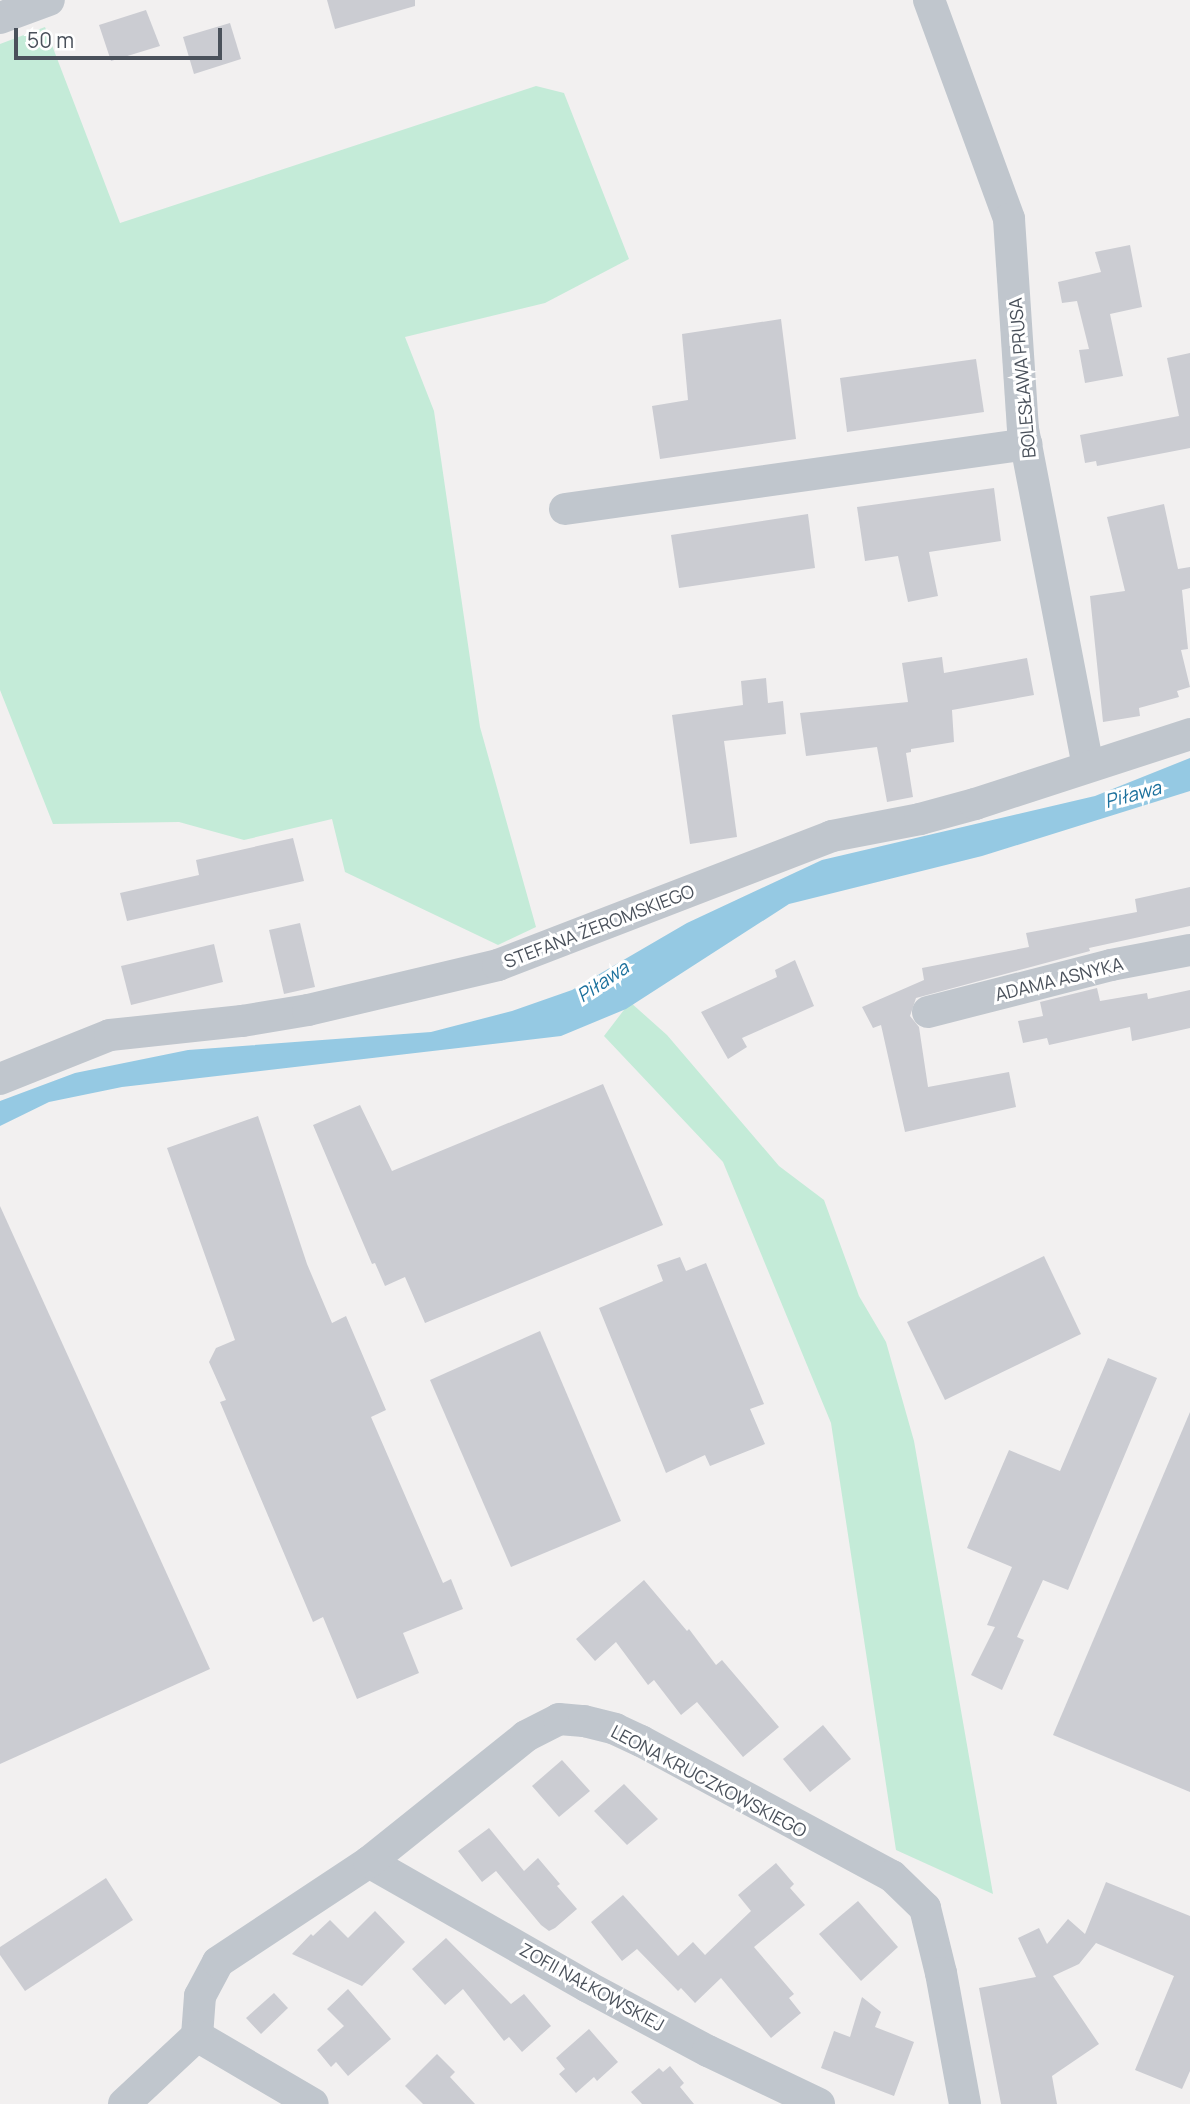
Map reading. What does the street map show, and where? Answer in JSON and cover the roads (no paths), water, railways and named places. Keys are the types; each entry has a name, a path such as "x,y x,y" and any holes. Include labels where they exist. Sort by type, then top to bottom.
{"street":[{"path":"0,18 49,0"},
{"name":"BOLESŁAWA PRUSA","path":"929,0 1009,219 1026,444 1088,766"},
{"path":"565,509 1026,444"},
{"name":"STEFANA ŻEROMSKIEGO","path":"0,1079 110,1035 242,1021 308,1010 498,965 832,836 920,819 975,804 1190,734"},
{"name":"ADAMA ASNYKA","path":"928,1012 1111,965 1190,950"},
{"name":"LEONA KRUCZKOWSKIEGO","path":"197,2036 200,1996 218,1962 369,1862 526,1736 559,1719 615,1728 892,1876 925,1908 943,1985 965,2104"},
{"name":"ZOFII NAŁKOWSKIEJ","path":"369,1862 708,2051 820,2104"},
{"path":"124,2104 197,2036 313,2104"}],"water":[{"name":"Piława","path":"1190,758 1190,791 982,856 789,904 626,1009 561,1036 122,1087 49,1102 0,1126 0,1101 75,1073 188,1050 431,1032 512,1011 572,990 687,923 822,860 1095,796"}]}
